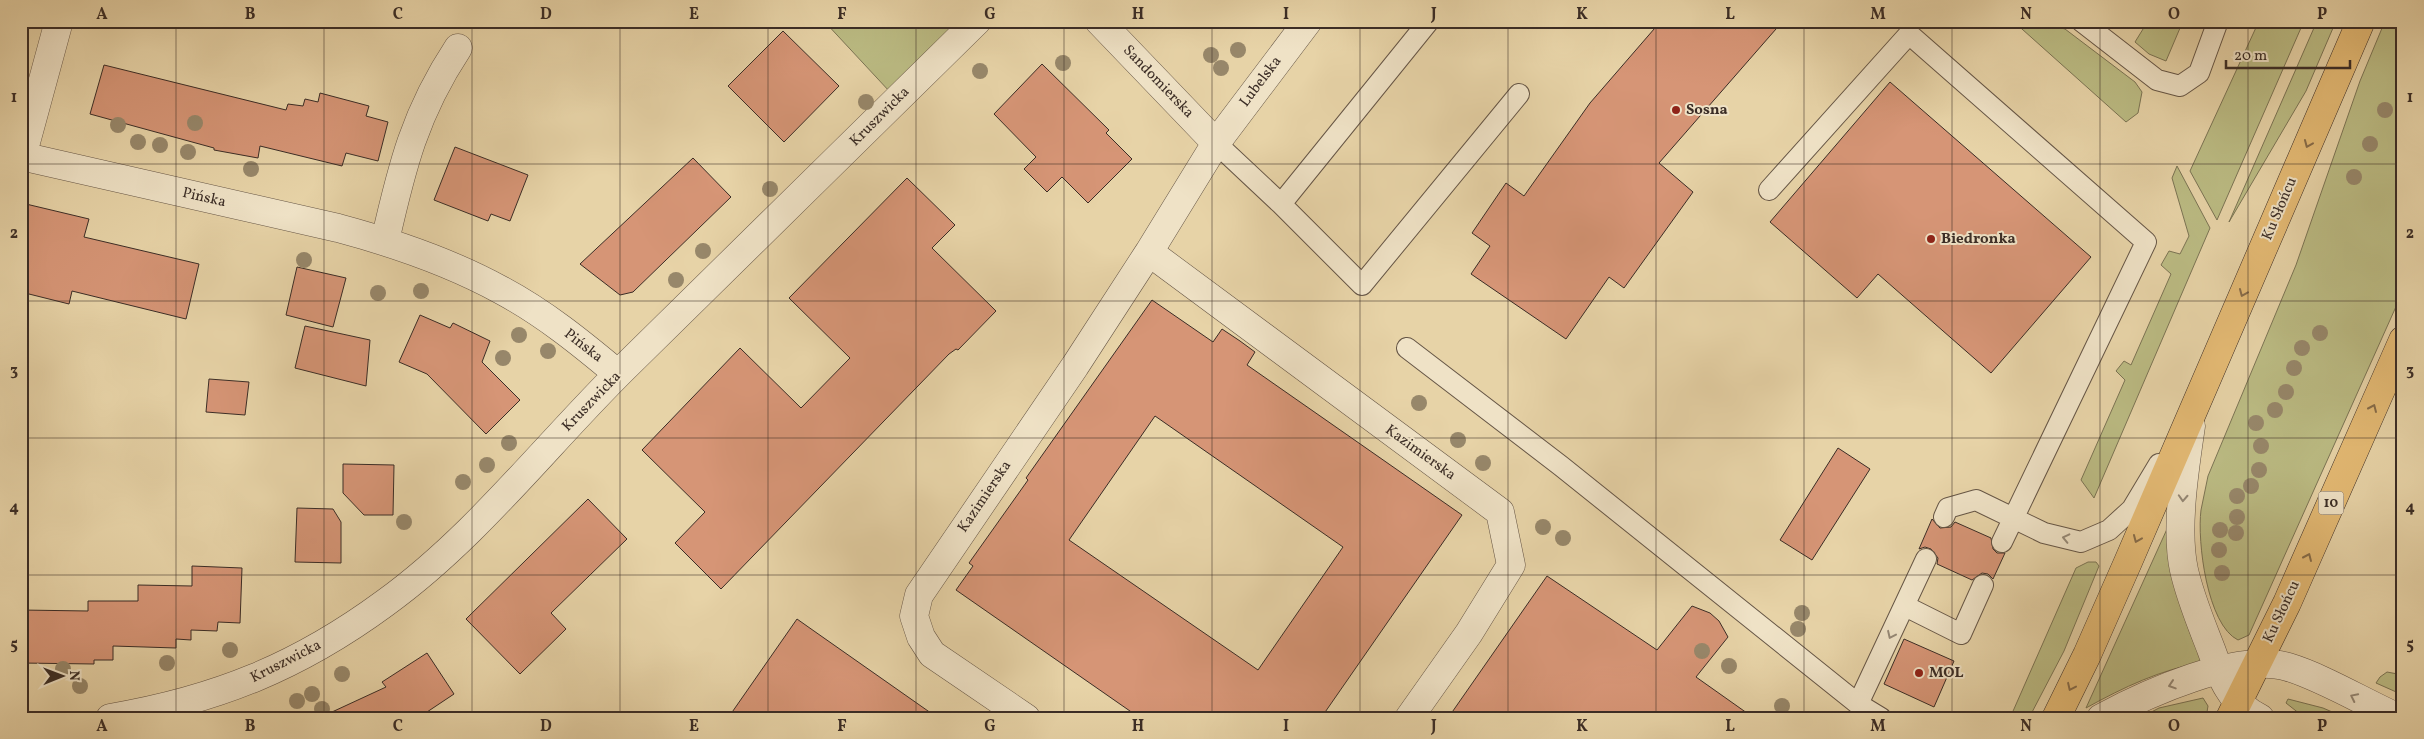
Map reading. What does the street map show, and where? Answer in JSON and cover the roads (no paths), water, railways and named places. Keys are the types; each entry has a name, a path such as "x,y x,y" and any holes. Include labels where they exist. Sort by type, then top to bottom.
{"main road":[{"name":"Ku Słońcu","path":"2056,718 2087,655 2361,21"},
{"name":"Ku Słońcu","path":"2233,711 2307,559 2403,340"}],"street":[{"name":"Pińska","path":"59,21 22,156 385,240 426,255 501,290 573,337 618,374"},
{"name":"Kruszwicka","path":"110,718 158,714 234,688 267,673 348,629 387,602 470,528 618,374 977,21"},
{"name":"Sandomierska","path":"1100,21 1216,143"},
{"name":"Lubelska","path":"1216,143 1308,21"},
{"path":"385,240 395,191 413,134 427,101 458,48"},
{"name":"Kazimierska","path":"1026,718 932,654 921,637 914,616 919,595 1075,366 1149,252 1216,143"},
{"name":"Kazimierska","path":"1149,252 1500,512 1511,566 1469,633 1409,718"},
{"name":"Ku Słońcu","path":"2198,398 2193,416 2184,483 2181,538 2183,568 2196,611 2233,711"},
{"path":"2101,718 2158,690 2219,672 2257,664 2288,667 2398,718"},
{"path":"2233,711 2260,718"}],"lane":[{"path":"1281,204 1429,21"},
{"path":"2081,21 2157,80 2180,86 2199,73 2218,21"},
{"path":"1769,190 1909,34 2146,242 2002,542"},
{"path":"1216,143 1281,204 1362,285 1518,94"},
{"path":"1407,348 1561,466 1858,704 1880,718"},
{"path":"1944,517 1948,508 1976,500 2013,516 2044,533 2081,542 2109,530 2132,509 2198,398"},
{"path":"1858,704 1926,559"},
{"path":"1905,606 1961,634 1983,585"}],"place":[{"name":"Sosna","path":"1676,110"},
{"name":"Biedronka","path":"1931,239"},
{"name":"MOL","path":"1919,673"}]}
